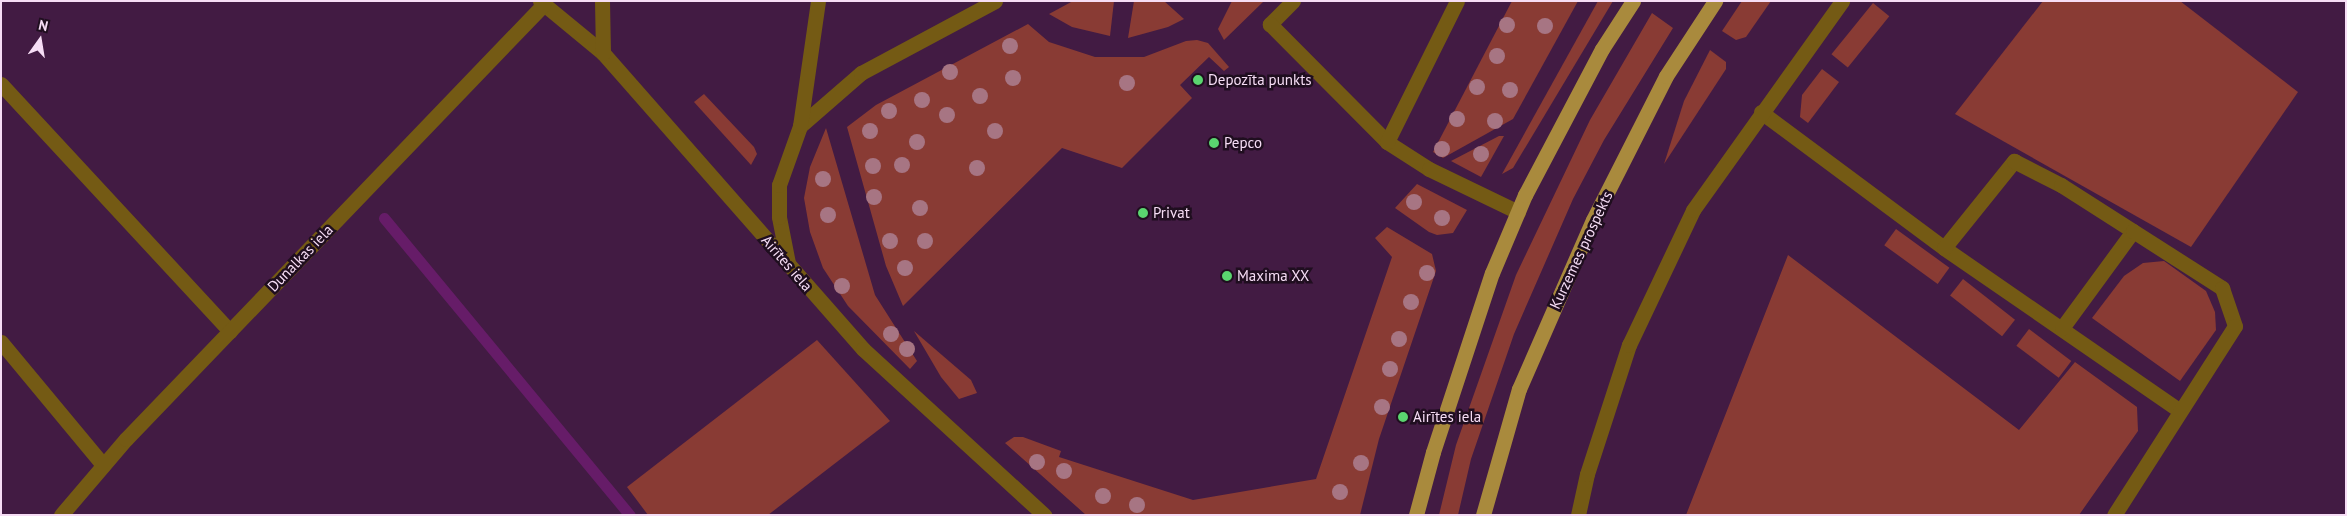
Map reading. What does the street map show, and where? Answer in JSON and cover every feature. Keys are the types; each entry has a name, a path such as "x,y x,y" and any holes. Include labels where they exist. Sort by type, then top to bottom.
{"main road":[{"path":"1416,515 1459,368 1492,273 1518,212 1602,49 1632,1"},
{"name":"Kurzemes prospekts","path":"1483,515 1518,389 1593,220 1666,76 1715,1"}],"street":[{"path":"602,1 603,53"},
{"path":"788,264 779,217 779,185 800,126 818,1"},
{"path":"800,126 860,73 995,1"},
{"path":"1293,1 1270,24 1387,142 1429,169 1518,212"},
{"path":"1387,142 1457,1"},
{"path":"1578,515 1587,474 1629,345 1693,210 1761,112 1842,1"},
{"name":"Airītes iela","path":"542,3 603,53 863,349 1044,515"},
{"name":"Dunalkas iela","path":"60,515 103,466 230,331 542,3"},
{"path":"1,84 230,331"},
{"path":"1761,112 1944,248 2179,410"},
{"path":"1944,248 2014,161 2061,185 2222,288 2235,326 2179,410 2114,515"},
{"path":"2062,328 2133,231"},
{"path":"1,342 103,466"}],"shaded area":[{"path":"1073,1 1114,1 1110,36 1072,27 1049,14"},
{"path":"1134,1 1164,1 1184,19 1168,27 1128,38"},
{"path":"1232,1 1264,1 1224,40 1218,29"},
{"path":"1512,1 1578,1 1513,119 1443,158 1433,152"},
{"path":"1598,1 1613,1 1513,168 1502,174"},
{"path":"1742,1 1771,1 1746,37 1736,40 1722,31"},
{"path":"2043,1 2180,1 2298,92 2191,247 1955,114"},
{"path":"1873,3 1889,16 1848,68 1831,54"},
{"path":"1652,13 1673,28 1604,140 1573,199 1514,334 1471,459 1458,515 1439,515 1456,445 1516,275 1590,120"},
{"path":"1028,24 1049,42 1095,57 1144,57 1186,41 1197,40 1208,43 1229,67 1224,71 1209,57 1180,85 1192,98 1122,168 1062,148 903,306 886,266 847,127 876,105"},
{"path":"1710,50 1726,62 1726,69 1664,164 1684,101"},
{"path":"1822,69 1839,82 1808,123 1800,117 1802,95"},
{"path":"704,94 754,147 757,154 751,165 694,102"},
{"path":"826,128 875,295 917,361 910,369 848,306 823,268 810,232 804,198 810,167"},
{"path":"1499,136 1504,136 1481,177 1451,161"},
{"path":"1417,184 1467,210 1453,233 1437,235 1429,232 1395,208"},
{"path":"1387,227 1432,254 1436,271 1379,439 1360,515 1086,515 1005,443 1014,437 1023,437 1061,451 1059,457 1193,500 1316,479 1392,257 1375,238"},
{"path":"1896,229 1949,268 1938,284 1884,245"},
{"path":"1788,255 2019,430 2075,362 2137,407 2138,431 2079,515 1686,515"},
{"path":"2164,261 2206,291 2215,312 2216,330 2180,381 2092,318 2124,276 2143,263"},
{"path":"1963,279 2015,320 2002,336 1950,296"},
{"path":"2029,329 2071,361 2059,378 2016,346"},
{"path":"914,331 971,380 977,393 959,399 941,377"},
{"path":"817,340 890,421 768,515 648,515 627,487"}],"waterway":[{"path":"384,218 630,515"}],"place":[{"name":"Depozīta punkts","path":"1198,80"},
{"name":"Pepco","path":"1214,143"},
{"name":"Privat","path":"1143,213"},
{"name":"Maxima XX","path":"1227,276"},
{"name":"Airītes iela","path":"1403,417"}]}
